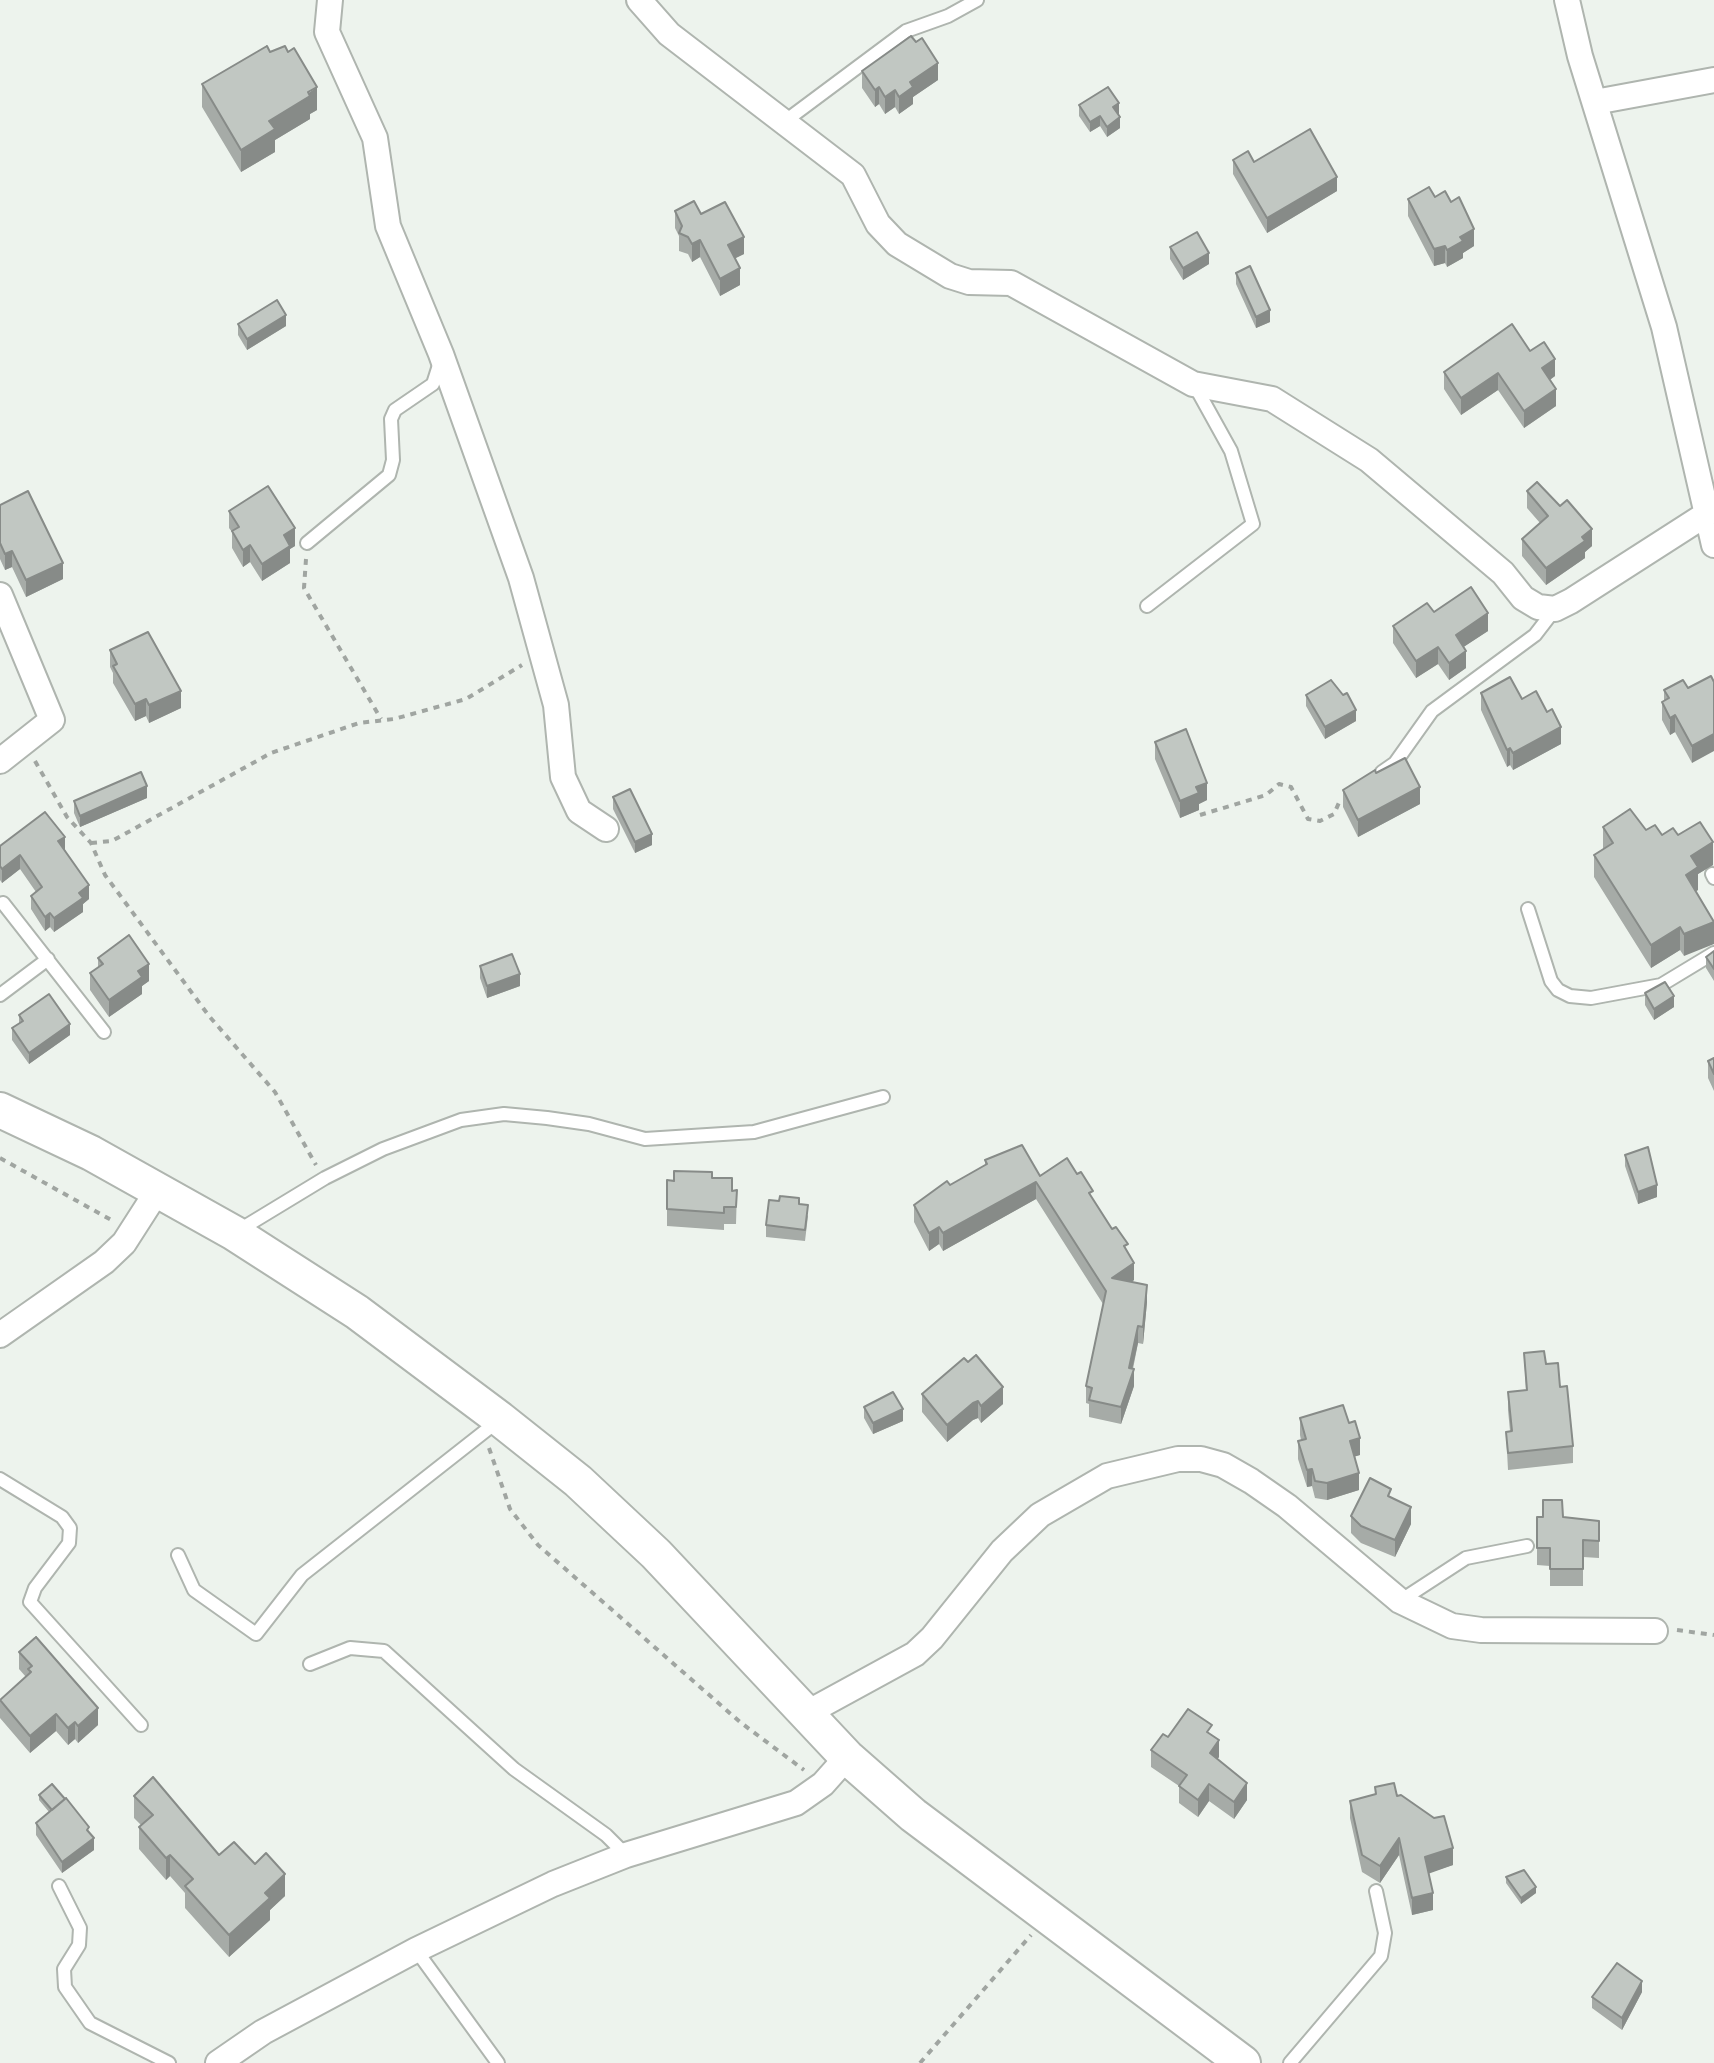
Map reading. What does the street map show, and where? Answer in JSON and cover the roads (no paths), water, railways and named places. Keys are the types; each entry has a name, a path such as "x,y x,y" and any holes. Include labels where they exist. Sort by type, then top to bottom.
{"street":[{"path":"330,0 327,32 375,138 388,226 441,354 521,578 556,705 563,777 579,811 606,829"},
{"path":"639,0 669,34 853,175 878,224 897,244 950,276 969,282 1011,283 1193,384 1272,399 1369,460 1503,573 1523,598 1538,607 1555,609 1705,515"},
{"path":"1567,0 1703,456 1705,515 1714,545"},
{"path":"1595,102 1714,80"},
{"path":"0,595 52,720 0,761"},
{"path":"0,1110 158,1190 234,1233 357,1312 492,1426 578,1481 656,1554 847,1757 913,1815 1243,2063"},
{"path":"0,1335 104,1262 132,1232 158,1190"},
{"path":"807,1713 915,1654 932,1638 1002,1551 1040,1515 1107,1476 1142,1465 1201,1459 1223,1465 1287,1506 1400,1601 1452,1626 1481,1630 1655,1631"},
{"path":"218,2063 263,2032 416,1950 553,1884 626,1855 796,1803 823,1784 847,1757"}],"lane":[{"path":"784,122 906,31 948,16 977,0"},
{"path":"307,543 389,475 393,460 391,419 395,410 433,384 439,373 441,354"},
{"path":"1147,606 1253,524 1231,451 1193,384"},
{"path":"1341,798 1395,763 1432,711 1535,635 1555,609"},
{"path":"3,903 104,1032"},
{"path":"1528,909 1551,981 1558,990 1570,996 1591,998 1661,985 1714,953"},
{"path":"0,995 48,959"},
{"path":"234,1233 325,1178 383,1149 461,1120 504,1114 547,1118 589,1124 645,1139 754,1132 883,1097"},
{"path":"178,1555 194,1590 256,1634 302,1575 492,1426"},
{"path":"0,1479 62,1517 70,1528 69,1543 35,1588 30,1602 141,1725"},
{"path":"1400,1601 1466,1558 1527,1546"},
{"path":"310,1664 350,1648 384,1651 514,1769 606,1835 626,1855"},
{"path":"59,1886 80,1928 79,1945 64,1969 65,1987 90,2023 169,2063"},
{"path":"1290,2063 1381,1956 1385,1933 1376,1891"},
{"path":"416,1950 498,2063"}]}
